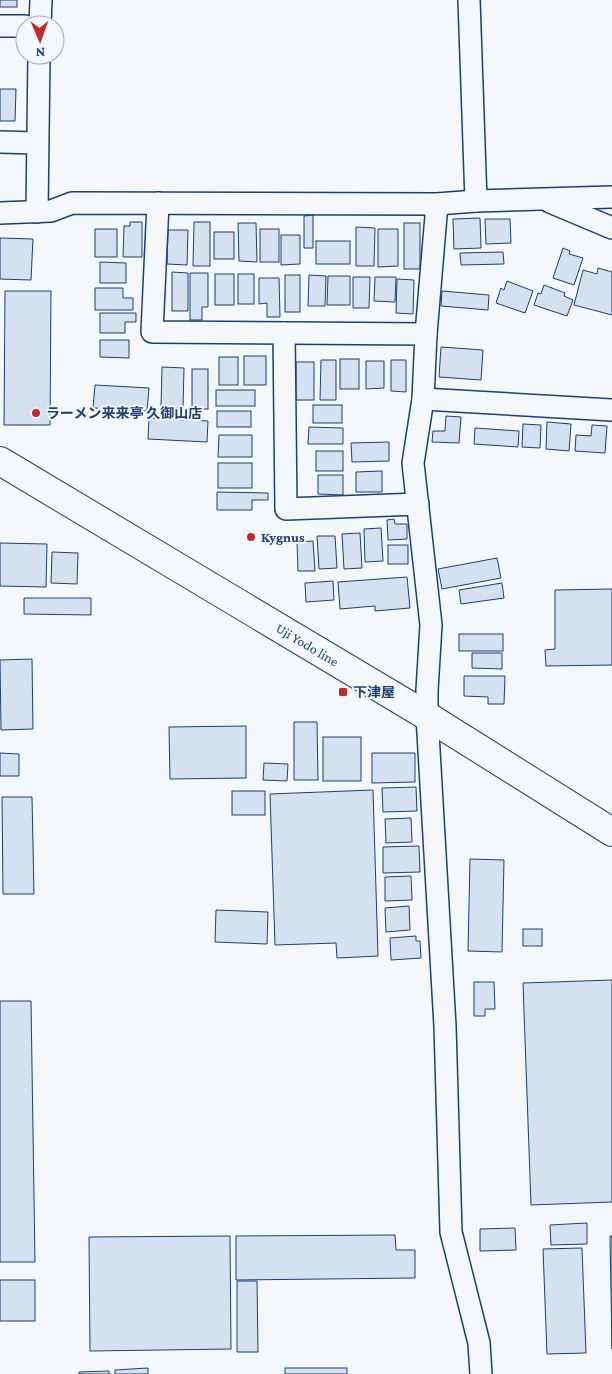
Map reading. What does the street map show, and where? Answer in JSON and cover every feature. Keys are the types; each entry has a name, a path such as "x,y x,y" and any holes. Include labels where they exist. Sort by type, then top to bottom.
{"main road":[{"name":"Uji Yodo line","path":"0,461 427,716 612,832"}],"street":[{"path":"40,15 41,0"},
{"path":"469,0 476,201"},
{"path":"0,26 15,26"},
{"path":"36,212 39,65"},
{"path":"0,142 37,144"},
{"path":"0,213 51,211 72,203 437,204 612,197"},
{"path":"545,200 612,228"},
{"path":"158,203 152,332 426,334"},
{"path":"437,204 426,334 423,399 413,463 431,625 427,716 445,1026 451,1232 480,1343 481,1374"},
{"path":"284,333 286,510 418,504"},
{"path":"423,399 612,410"}],"building":[{"path":"0,0 17,0 17,7 0,7"},
{"path":"0,89 16,89 15,121 0,121"},
{"path":"313,215 313,248 304,248 304,216"},
{"path":"480,218 481,248 454,249 453,219"},
{"path":"485,219 510,219 511,243 486,244"},
{"path":"130,222 142,222 142,257 123,257 124,226 130,226"},
{"path":"194,222 210,222 210,266 193,266"},
{"path":"238,223 256,223 257,262 239,261"},
{"path":"404,223 420,223 420,269 404,269"},
{"path":"356,227 375,228 374,266 356,266"},
{"path":"95,229 117,229 117,257 95,257"},
{"path":"260,229 279,229 279,262 260,262"},
{"path":"378,229 398,229 398,266 378,267"},
{"path":"168,230 188,230 187,265 167,264"},
{"path":"214,232 234,232 234,259 214,259"},
{"path":"281,235 300,235 300,264 281,265"},
{"path":"0,238 33,239 31,280 0,279"},
{"path":"316,241 350,241 350,264 316,264"},
{"path":"563,248 570,251 569,254 583,258 574,285 553,278"},
{"path":"503,252 504,264 461,265 460,253"},
{"path":"100,262 126,263 126,283 100,283"},
{"path":"598,268 612,272 612,315 574,305 583,270 597,274"},
{"path":"172,272 188,273 188,311 172,311"},
{"path":"190,273 208,273 208,307 202,307 202,320 190,320"},
{"path":"215,274 234,274 234,305 215,305"},
{"path":"238,274 254,274 254,304 238,304"},
{"path":"285,275 300,275 300,312 285,312"},
{"path":"309,275 326,276 325,306 308,306"},
{"path":"328,276 350,276 350,305 327,305"},
{"path":"353,277 370,277 369,308 353,308"},
{"path":"375,277 396,277 395,302 374,301"},
{"path":"259,278 279,278 280,317 267,317 267,303 259,304"},
{"path":"397,279 414,280 413,314 396,313"},
{"path":"507,281 533,291 525,313 496,303 501,288 504,290"},
{"path":"544,285 565,293 564,296 573,300 567,316 534,305 538,293 541,294"},
{"path":"95,288 123,288 123,298 133,298 133,310 95,310"},
{"path":"5,291 51,291 50,425 4,425"},
{"path":"442,291 489,295 488,310 441,306"},
{"path":"100,313 136,313 136,322 125,322 125,333 100,333"},
{"path":"100,340 129,340 129,358 100,357"},
{"path":"441,347 483,350 481,380 439,377"},
{"path":"244,356 266,356 266,385 244,385"},
{"path":"219,357 238,357 238,385 219,385"},
{"path":"340,359 359,359 359,389 340,389"},
{"path":"321,360 336,360 336,400 320,400"},
{"path":"391,360 406,360 406,392 391,391"},
{"path":"366,361 384,361 384,388 366,389"},
{"path":"296,362 314,362 314,400 296,400"},
{"path":"162,367 184,368 183,408 161,407"},
{"path":"192,369 208,369 208,409 192,409"},
{"path":"95,385 149,388 147,411 93,408"},
{"path":"216,390 255,390 255,406 216,406"},
{"path":"313,405 342,405 342,423 313,423"},
{"path":"217,411 251,411 251,427 217,427"},
{"path":"446,416 461,417 459,443 432,442 433,431 445,431"},
{"path":"149,418 208,421 207,442 148,439"},
{"path":"547,422 571,424 569,451 546,449"},
{"path":"523,424 541,425 540,448 522,447"},
{"path":"592,425 607,426 605,453 575,451 576,435 591,436"},
{"path":"309,427 343,428 343,444 308,444"},
{"path":"475,428 519,431 518,447 474,444"},
{"path":"219,435 252,435 252,457 218,457"},
{"path":"389,442 389,461 352,462 351,443"},
{"path":"316,451 343,451 343,471 316,471"},
{"path":"218,463 252,463 252,488 218,488"},
{"path":"382,471 382,492 356,492 356,472"},
{"path":"318,475 343,475 343,495 318,494"},
{"path":"217,492 268,493 268,500 252,500 252,510 217,510"},
{"path":"394,519 395,524 407,524 407,539 388,540 387,520"},
{"path":"381,528 383,561 365,562 364,529"},
{"path":"360,533 362,568 344,569 342,534"},
{"path":"317,536 335,536 337,568 319,569"},
{"path":"313,541 315,571 298,571 297,542"},
{"path":"0,543 47,544 46,587 0,586"},
{"path":"388,545 408,545 408,564 388,564"},
{"path":"52,552 78,553 77,584 51,583"},
{"path":"497,558 501,578 442,589 438,569"},
{"path":"407,577 410,608 375,611 375,606 340,609 338,582"},
{"path":"333,581 334,600 306,602 305,583"},
{"path":"502,583 504,598 461,604 459,590"},
{"path":"612,589 612,665 546,666 545,650 555,649 555,590"},
{"path":"24,598 91,598 91,615 24,614"},
{"path":"459,634 503,634 503,651 459,651"},
{"path":"472,653 502,653 502,669 472,668"},
{"path":"32,659 33,729 1,730 0,660"},
{"path":"464,676 505,676 504,704 488,704 488,697 464,696"},
{"path":"294,722 317,722 318,780 294,780"},
{"path":"246,726 246,778 170,779 169,727"},
{"path":"323,737 361,737 361,781 323,781"},
{"path":"0,753 19,754 19,776 0,776"},
{"path":"372,753 415,753 415,782 372,783"},
{"path":"264,763 288,764 287,781 263,780"},
{"path":"416,787 417,811 383,812 382,788"},
{"path":"373,790 378,956 337,958 336,943 275,945 270,794"},
{"path":"232,791 265,791 265,815 232,815"},
{"path":"2,797 32,797 34,894 3,894"},
{"path":"411,818 412,842 386,843 385,819"},
{"path":"419,846 420,872 383,873 383,847"},
{"path":"470,859 504,860 502,952 468,951"},
{"path":"411,876 412,900 385,901 385,877"},
{"path":"409,906 410,930 386,932 385,908"},
{"path":"216,910 268,912 267,944 215,942"},
{"path":"523,929 542,929 542,946 523,946"},
{"path":"416,936 416,941 420,941 421,958 391,960 390,938"},
{"path":"612,980 612,1202 531,1205 523,983"},
{"path":"474,982 494,982 495,1009 485,1009 485,1016 474,1016"},
{"path":"0,1001 31,1001 35,1262 0,1262"},
{"path":"587,1223 587,1244 551,1245 550,1225"},
{"path":"515,1228 516,1250 480,1251 480,1229"},
{"path":"395,1235 396,1250 415,1250 415,1278 236,1280 236,1236"},
{"path":"230,1236 231,1349 90,1351 89,1237"},
{"path":"610,1236 612,1236 612,1349"},
{"path":"582,1248 586,1353 547,1354 543,1249"},
{"path":"0,1280 35,1280 35,1321 0,1321"},
{"path":"237,1281 257,1281 258,1352 237,1352"},
{"path":"148,1368 148,1374 115,1374 115,1370"},
{"path":"285,1368 347,1368 347,1374 285,1374"},
{"path":"109,1371 109,1374 79,1374 79,1372"}],"place":[{"name":"ラーメン来来亭 久御山店","path":"36,413"},
{"name":"Kygnus","path":"251,537"},
{"name":"下津屋","path":"343,692"}]}
